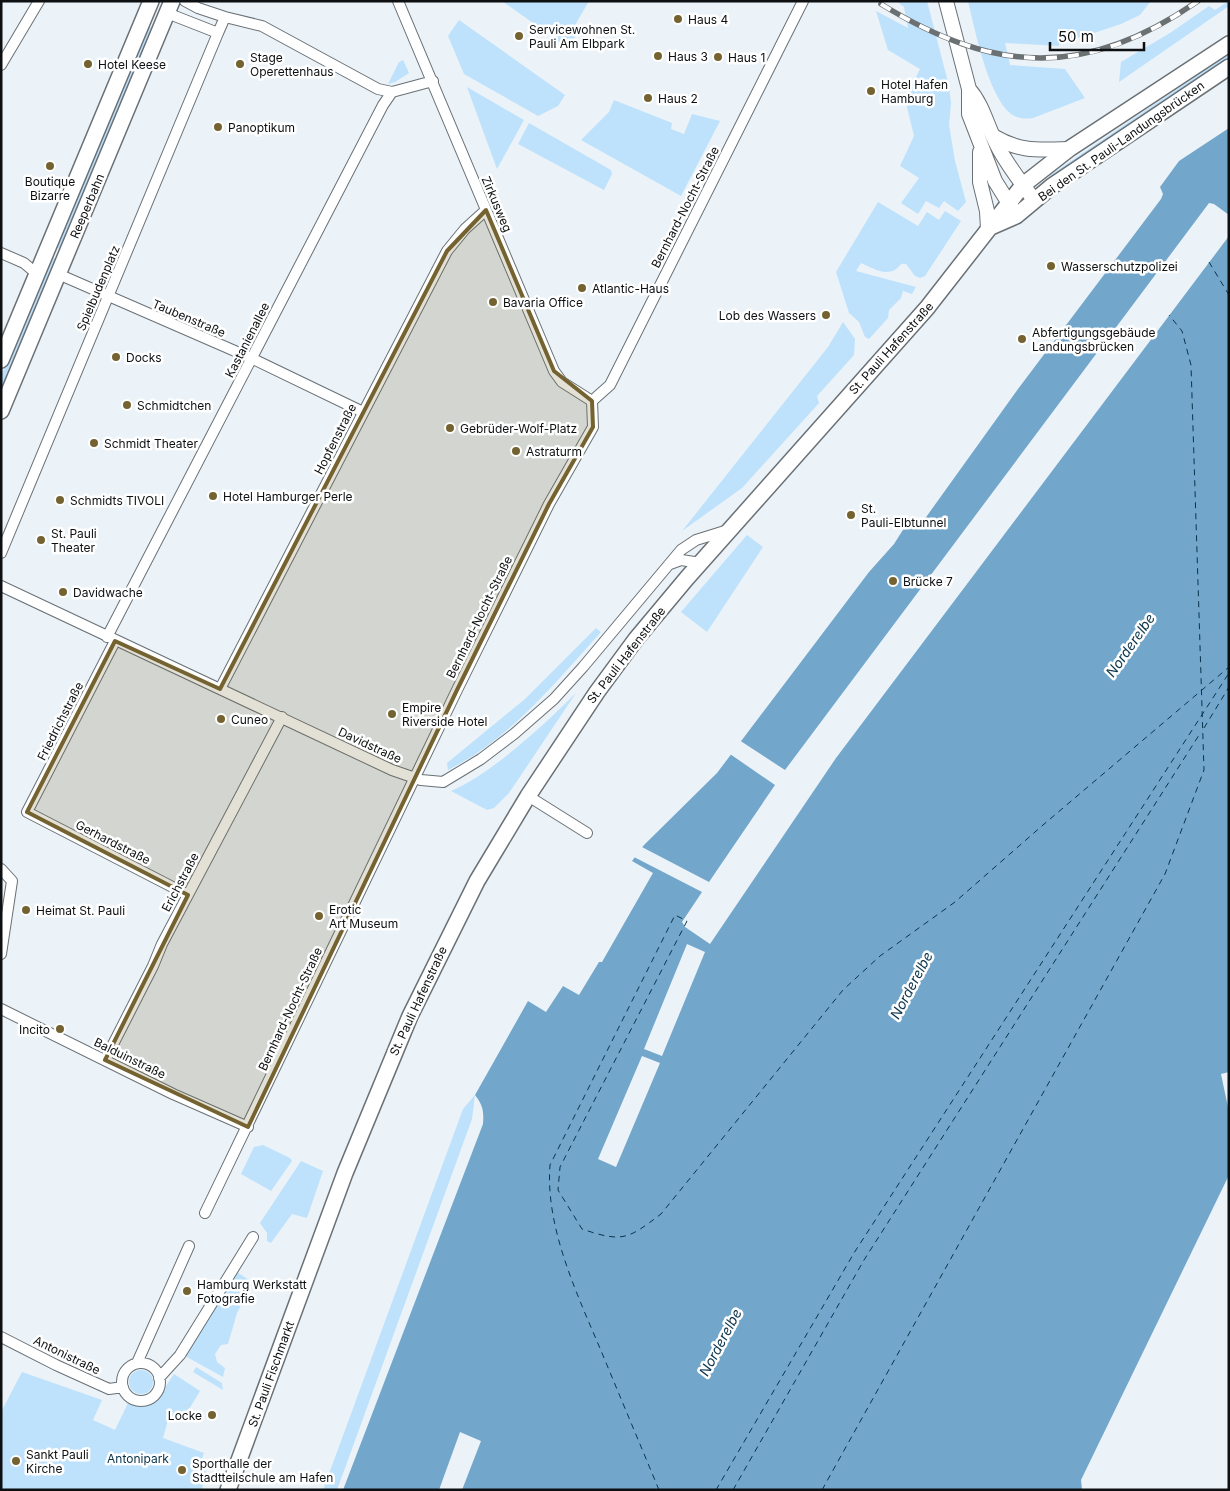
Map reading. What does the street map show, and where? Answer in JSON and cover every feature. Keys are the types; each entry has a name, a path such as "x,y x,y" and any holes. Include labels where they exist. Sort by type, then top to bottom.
{"main road":[{"name":"Reeperbahn","path":"1,360 151,1"},
{"name":"Reeperbahn","path":"1,411 170,7"},
{"name":"Bei den St. Pauli-Landungsbrücken","path":"1008,202 1023,186 1068,149 1229,44"},
{"name":"Bei den St. Pauli-Landungsbrücken","path":"988,229 1016,216 1034,200 1105,149 1229,67"},
{"name":"St. Pauli Hafenstraße","path":"345,1173 394,1052 477,881 528,796 596,692 636,639 701,563 927,308 1008,202"},
{"name":"St. Pauli Fischmarkt","path":"228,1490 345,1173"}],"street":[{"path":"1,65 39,1"},
{"path":"185,1 198,8 225,17 262,26 378,89 392,92 433,81"},
{"name":"Zirkusweg","path":"398,1 554,371 562,382 592,401"},
{"name":"Bernhard-Nocht-Straße","path":"205,1213 548,504 593,427 592,401 610,385 803,1"},
{"path":"946,1 969,89 969,114 995,181 1016,216"},
{"path":"170,7 218,33"},
{"name":"Spielbudenplatz","path":"1,553 225,17"},
{"path":"969,89 978,100 992,135 1010,169 1034,200"},
{"name":"Kastanienallee","path":"111,639 251,358 383,105 392,92"},
{"path":"992,135 1008,145 1026,150 1068,149"},
{"path":"980,144 980,182 987,211 988,229"},
{"name":"Hopfenstraße","path":"220,689 447,251 465,229 486,210"},
{"path":"1,252 24,263 37,274"},
{"name":"Taubenstraße","path":"58,274 251,358 363,412"},
{"name":"Davidstraße","path":"1,586 111,639 414,778 438,782 449,779 481,759 514,734 554,698 583,667 678,553 691,543 730,530"},
{"path":"670,564 681,560 701,563"},
{"name":"Friedrichstraße","path":"27,812 111,639"},
{"name":"Erichstraße","path":"105,1060 188,895 282,717"},
{"path":"528,796 587,833"},
{"name":"Gerhardstraße","path":"27,812 188,895"},
{"path":"1,870 12,881 1,954"},
{"name":"Balduinstraße","path":"1,1009 248,1127"},
{"path":"159,1378 180,1355 253,1237"},
{"path":"137,1363 189,1246"},
{"name":"Antonistraße","path":"1,1337 108,1389 123,1387"},
{"path":"137,1363 148,1364 157,1372 159,1378 158,1389 146,1400 129,1397 123,1387 123,1375 131,1366 137,1363"}],"highlighted area":[{"path":"486,210 554,371 592,401 593,427 549,504 457,690 248,1127 105,1060 188,895 27,812 115,641 220,689 447,251"}],"green space":[{"path":"502,1 589,1 571,32 576,36 567,47"},
{"path":"896,1 927,1 949,86 951,103 949,125 955,161 966,202 958,211 944,201 939,208 926,201 918,214 901,203 919,178 900,166 914,136 905,99 920,69 888,50 876,11 908,28 904,7"},
{"path":"968,1 1151,1 1140,15 1121,24 1082,37 1059,40 1059,46 1005,43 1010,65 1065,69 1085,98 1027,119 1011,114 996,93 984,62"},
{"path":"1229,1 1229,6 1119,82 1121,62 1170,33 1209,6 1215,10"},
{"path":"459,20 565,95 558,106 538,116 464,74 448,36"},
{"path":"148,26 153,29 62,250 55,247"},
{"path":"1229,54 1229,59 1052,179 1049,176"},
{"path":"403,60 409,73 388,84 399,62"},
{"path":"467,87 524,120 497,169"},
{"path":"614,100 672,123 671,129 684,134 692,114 720,121 681,196 581,140 609,112"},
{"path":"529,123 611,170 612,174 604,190 518,144"},
{"path":"878,202 918,226 927,212 939,220 945,211 961,221 925,276 920,278 915,276 906,264 901,264 892,271 883,272 861,263 856,271 916,287 912,294 903,291 901,298 889,310 888,318 869,339 865,337 859,322 849,313 836,272"},
{"path":"51,257 58,259 1,397 1,376"},
{"path":"843,322 855,339 854,355 817,396 819,403 742,488 682,531 828,347"},
{"path":"747,535 763,547 707,632 681,612"},
{"path":"596,628 601,632 531,708 492,742 448,770 447,763 525,699"},
{"path":"576,693 509,793 494,808 487,810 451,791 500,761"},
{"path":"475,1095 472,1119 337,1490 323,1490 463,1109"},
{"path":"263,1145 290,1158 292,1161 271,1191 241,1174 254,1147"},
{"path":"301,1161 323,1171 307,1218 292,1214 271,1243 267,1241 267,1233 260,1223"},
{"path":"237,1272 249,1280 251,1285 237,1313 228,1344 221,1345 215,1354 217,1362 225,1368 223,1377 185,1356"},
{"path":"196,1367 222,1383 223,1390 193,1372"},
{"path":"141,1370 149,1374 153,1382 149,1390 141,1394 133,1390 129,1382 133,1374"},
{"name":"Antonipark","path":"22,1372 102,1400 93,1420 115,1430 128,1403 145,1403 156,1398 174,1374 200,1391 182,1421 169,1416 163,1438 204,1453 201,1462 207,1464 202,1490 1,1490 1,1412"}],"water":[{"name":"Norderelbe","path":"1229,128 1229,1072 1221,1074 1229,1112 1229,1175 1081,1480 1082,1490 343,1490 483,1124 482,1109 475,1095 528,1001 546,1012 563,986 579,995 599,962 602,962 653,873 632,861 644,845 717,773 869,572 894,544 908,522 915,524 924,520 1018,389 1161,199 1163,194 1160,187 1179,161"}],"pier":[{"path":"1209,203 1214,204 1229,215 1229,236 836,758 710,944 685,927 682,922 702,892 634,857 640,846 709,882 775,785 730,754 737,742 739,740 785,770"},
{"path":"687,944 705,952 662,1056 644,1049"},
{"path":"642,1056 660,1063 616,1167 598,1159"},
{"path":"460,1432 481,1441 462,1490 439,1490"}],"ferry route":[{"path":"1209,262 1229,295"},
{"path":"822,1490 1165,874 1204,770 1191,365 1182,331 1169,315"},
{"path":"659,1490 565,1261 553,1213 550,1165 675,915 687,921 560,1167 558,1190 582,1229 607,1236 616,1237 632,1233 661,1214 843,990 880,956 955,902 1229,667"},
{"path":"716,1490 854,1253 1229,673"},
{"path":"1204,728 1229,687"},
{"path":"733,1490 864,1260 1201,732"}],"railway":[{"path":"881,4 923,27 963,44 1002,54 1040,58 1079,55 1117,44 1157,26 1198,1"}],"place":[{"name":"Haus 4","path":"678,19"},
{"name":"Servicewohnen St. Pauli Am Elbpark","path":"519,36"},
{"name":"Haus 3","path":"658,56"},
{"name":"Haus 1","path":"718,57"},
{"name":"Hotel Keese","path":"88,64"},
{"name":"Stage Operettenhaus","path":"240,64"},
{"name":"Hotel Hafen Hamburg","path":"871,91"},
{"name":"Haus 2","path":"648,98"},
{"name":"Panoptikum","path":"218,127"},
{"name":"Boutique Bizarre","path":"50,166"},
{"name":"Wasserschutzpolizei","path":"1051,266"},
{"name":"Atlantic-Haus","path":"582,288"},
{"name":"Bavaria Office","path":"493,302"},
{"name":"Lob des Wassers","path":"826,315"},
{"name":"Abfertigungsgebäude Landungsbrücken","path":"1022,339"},
{"name":"Docks","path":"116,357"},
{"name":"Schmidtchen","path":"127,405"},
{"name":"Gebrüder-Wolf-Platz","path":"450,428"},
{"name":"Schmidt Theater","path":"94,443"},
{"name":"Astraturm","path":"516,451"},
{"name":"Hotel Hamburger Perle","path":"213,496"},
{"name":"Schmidts TIVOLI","path":"60,500"},
{"name":"St. Pauli-Elbtunnel","path":"851,515"},
{"name":"St. Pauli Theater","path":"41,540"},
{"name":"Brücke 7","path":"893,581"},
{"name":"Davidwache","path":"63,592"},
{"name":"Empire Riverside Hotel","path":"392,714"},
{"name":"Cuneo","path":"221,719"},
{"name":"Heimat St. Pauli","path":"26,910"},
{"name":"Erotic Art Museum","path":"319,916"},
{"name":"Incito","path":"60,1029"},
{"name":"Hamburg Werkstatt Fotografie","path":"187,1291"},
{"name":"Locke","path":"212,1415"},
{"name":"Sankt Pauli Kirche","path":"16,1461"},
{"name":"Sporthalle der Stadtteilschule am Hafen","path":"182,1470"}]}
